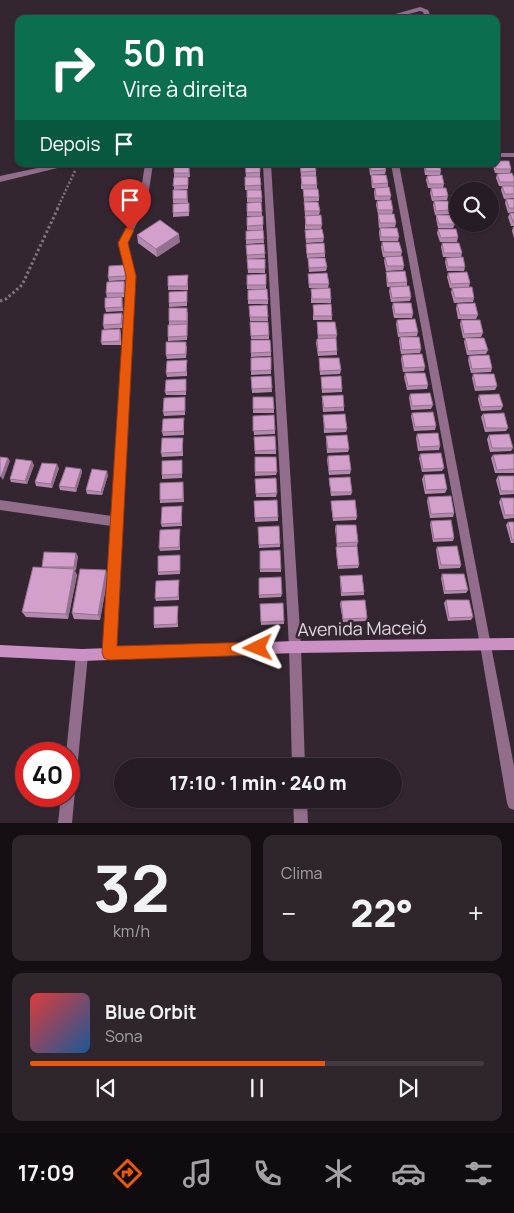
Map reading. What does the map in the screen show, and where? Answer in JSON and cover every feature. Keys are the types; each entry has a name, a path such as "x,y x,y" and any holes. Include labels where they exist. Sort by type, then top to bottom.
{"street":[{"path":"397,15 420,9 426,11 427,15"},
{"path":"500,155 514,156"},
{"path":"0,179 53,167"},
{"path":"109,653 131,276 123,243 143,203 149,167"},
{"path":"267,167 296,647 299,758"},
{"path":"396,167 486,644 514,803"},
{"path":"0,504 118,522"},
{"name":"Avenida Maceió","path":"0,651 82,655 296,647 514,644"},
{"path":"74,742 82,655"},
{"path":"65,823 67,807"},
{"path":"300,808 301,823"}],"path":[{"path":"0,301 6,299 22,285 77,167"}],"building":[{"path":"500,161 509,161 511,169 496,169 496,167 500,167"},
{"path":"174,167 189,167 189,173 174,173"},
{"path":"245,167 260,167 260,172 246,173"},
{"path":"300,167 315,167 316,171 301,172"},
{"path":"370,167 385,167 386,170 371,171"},
{"path":"425,167 440,167 441,171 426,171"},
{"path":"512,173 514,182 500,182 497,174"},
{"path":"371,175 386,175 388,183 373,184"},
{"path":"442,175 444,184 429,184 427,176"},
{"path":"301,176 316,176 317,185 302,185"},
{"path":"174,177 188,177 188,185 173,186"},
{"path":"245,177 260,177 261,185 245,186"},
{"path":"502,186 514,186 514,194 505,194"},
{"path":"389,187 391,196 376,196 375,188"},
{"path":"431,188 446,188 448,196 433,197"},
{"path":"303,189 318,189 319,197 304,197"},
{"path":"173,190 187,190 187,199 173,199"},
{"path":"247,190 261,190 262,198 247,198"},
{"path":"506,199 514,199 514,208 509,208"},
{"path":"391,200 393,210 378,210 377,201"},
{"path":"434,201 448,201 449,210 436,211"},
{"path":"261,202 262,212 247,212 247,203"},
{"path":"304,202 318,202 320,211 305,211"},
{"path":"189,203 189,212 173,213 173,204"},
{"path":"510,213 514,213 514,222 513,222"},
{"path":"378,214 394,214 396,223 380,223"},
{"path":"321,215 322,225 306,225 305,216"},
{"path":"436,215 449,215 449,224 439,224"},
{"path":"263,216 263,225 247,226 247,217"},
{"path":"160,220 179,234 156,249 137,235"},
{"path":"380,228 397,228 399,237 381,237"},
{"path":"322,229 324,238 306,239 305,230"},
{"path":"438,229 449,229 449,232 457,232 458,237 441,238"},
{"path":"263,230 264,239 246,240 246,231"},
{"path":"382,242 399,242 402,252 384,252"},
{"path":"324,243 325,253 307,254 306,244"},
{"path":"442,243 459,243 462,253 444,253"},
{"path":"264,244 265,254 247,255 246,245"},
{"path":"402,256 404,266 387,266 385,257"},
{"path":"463,257 465,267 448,267 446,258"},
{"path":"308,258 325,258 327,267 309,268"},
{"path":"247,259 265,259 265,269 248,269"},
{"path":"126,265 125,276 108,277 109,266"},
{"path":"405,271 407,282 388,283 386,272"},
{"path":"467,272 470,283 451,284 448,273"},
{"path":"327,273 329,284 309,284 308,274"},
{"path":"266,274 266,285 247,285 247,275"},
{"path":"188,275 187,286 168,286 168,276"},
{"path":"124,281 124,293 106,293 107,282"},
{"path":"409,286 411,297 392,298 390,287"},
{"path":"472,287 474,298 455,298 452,288"},
{"path":"330,288 331,299 312,299 311,289"},
{"path":"267,289 268,300 248,300 248,290"},
{"path":"187,291 187,302 169,303 169,292"},
{"path":"122,297 122,307 105,308 105,298"},
{"path":"393,303 411,303 413,314 395,314"},
{"path":"475,303 478,315 460,315 457,304"},
{"path":"331,304 332,316 314,316 313,305"},
{"path":"267,305 268,317 250,317 249,306"},
{"path":"169,308 187,308 187,321 169,321"},
{"path":"122,313 121,324 103,325 104,314"},
{"path":"415,319 418,332 399,333 397,320"},
{"path":"461,320 480,320 483,333 464,334"},
{"path":"250,322 268,322 269,335 251,336"},
{"path":"317,322 335,322 337,335 318,335"},
{"path":"187,324 187,336 168,337 168,325"},
{"path":"120,329 120,341 101,342 102,330"},
{"path":"400,337 419,337 421,349 402,350"},
{"path":"336,338 337,351 318,352 317,339"},
{"path":"465,338 484,338 488,350 468,351"},
{"path":"251,340 270,340 271,352 251,353"},
{"path":"166,342 186,342 186,354 166,355"},
{"path":"422,354 425,367 404,368 402,355"},
{"path":"489,355 492,368 472,369 469,356"},
{"path":"271,357 271,370 251,371 251,358"},
{"path":"319,358 339,358 341,370 320,371"},
{"path":"187,360 186,372 166,373 167,361"},
{"path":"405,373 425,373 428,385 408,386"},
{"path":"473,374 494,374 497,386 476,387"},
{"path":"271,376 272,388 252,389 251,377"},
{"path":"341,376 342,389 322,389 321,377"},
{"path":"186,379 186,391 165,392 166,380"},
{"path":"430,393 433,405 412,406 410,394"},
{"path":"499,394 503,406 482,407 479,395"},
{"path":"343,395 344,407 324,408 322,396"},
{"path":"185,397 185,411 163,412 164,398"},
{"path":"253,397 273,397 274,409 253,409"},
{"path":"433,412 436,426 415,427 412,413"},
{"path":"504,413 508,428 486,428 483,414"},
{"path":"345,414 347,429 325,429 323,415"},
{"path":"274,415 275,430 253,431 253,416"},
{"path":"184,418 183,431 162,432 163,419"},
{"path":"438,433 440,446 420,447 417,434"},
{"path":"509,434 513,448 492,448 489,435"},
{"path":"347,435 349,449 328,449 326,436"},
{"path":"275,436 276,450 255,451 254,437"},
{"path":"162,438 183,438 182,452 161,453"},
{"path":"441,453 444,468 423,469 420,454"},
{"path":"514,454 514,469 497,470 493,455"},
{"path":"349,455 351,470 329,471 328,456"},
{"path":"0,457 8,458 1,477 0,476"},
{"path":"255,457 276,457 277,472 255,472"},
{"path":"16,459 32,461 25,481 10,479"},
{"path":"182,460 182,474 162,475 162,461"},
{"path":"42,463 57,464 51,484 35,482"},
{"path":"66,467 81,469 75,488 59,486"},
{"path":"92,469 107,471 101,492 86,490"},
{"path":"444,474 447,489 426,490 424,475"},
{"path":"498,476 514,476 514,491 501,491"},
{"path":"350,477 352,492 331,492 329,478"},
{"path":"276,478 277,493 256,494 255,479"},
{"path":"183,482 183,499 160,500 160,483"},
{"path":"451,496 454,513 431,514 428,497"},
{"path":"501,498 514,498 514,515 505,515"},
{"path":"277,500 278,517 255,518 254,501"},
{"path":"355,500 357,517 333,518 331,501"},
{"path":"182,506 181,523 161,524 162,507"},
{"path":"451,520 454,538 434,539 431,521"},
{"path":"508,522 514,522 514,540 512,540"},
{"path":"336,525 356,525 358,542 337,543"},
{"path":"279,526 280,544 259,545 258,527"},
{"path":"180,529 179,547 159,548 160,530"},
{"path":"357,546 359,565 338,566 336,547"},
{"path":"457,546 461,565 441,565 437,547"},
{"path":"280,550 281,569 260,569 260,551"},
{"path":"44,552 76,553 74,567 42,567"},
{"path":"180,555 180,571 158,572 158,556"},
{"path":"33,567 74,569 66,614 22,612"},
{"path":"80,569 106,570 98,615 72,613"},
{"path":"442,574 464,574 468,590 445,591"},
{"path":"362,575 364,592 342,593 340,576"},
{"path":"281,577 282,594 259,595 259,578"},
{"path":"179,580 178,597 155,598 156,581"},
{"path":"365,600 367,618 343,619 341,601"},
{"path":"446,600 469,600 473,617 449,618"},
{"path":"283,603 284,621 261,622 260,604"},
{"path":"178,606 177,624 154,625 154,607"}],"route":[{"path":"130,230 123,243 131,276 109,653 258,648"}]}
